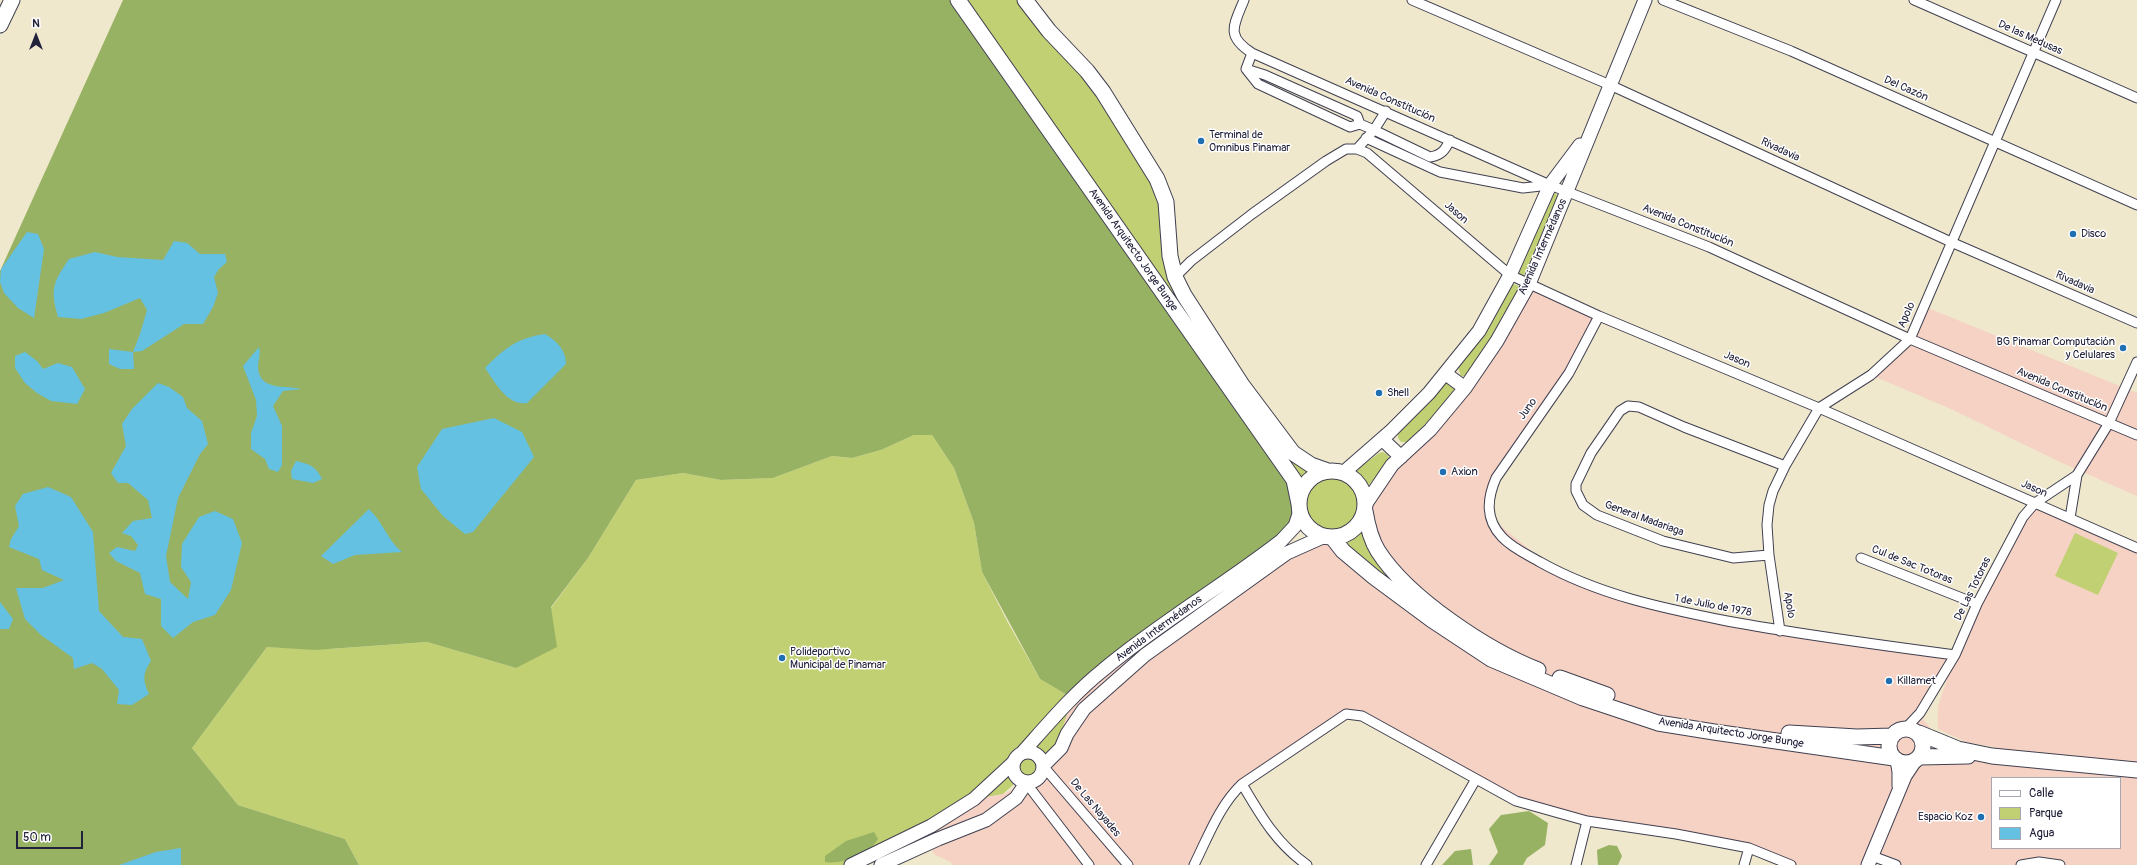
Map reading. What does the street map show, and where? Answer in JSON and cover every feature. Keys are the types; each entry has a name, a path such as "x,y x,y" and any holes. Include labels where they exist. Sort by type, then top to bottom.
{"main road":[{"path":"0,25 12,0"},
{"name":"Avenida Arquitecto Jorge Bunge","path":"958,0 1294,480 1299,508"},
{"name":"Avenida Arquitecto Jorge Bunge","path":"1025,0 1049,31 1087,71 1103,92 1157,179 1166,202 1170,256 1175,277 1184,295 1242,385 1293,453 1311,465 1328,471"},
{"name":"Avenida Intermédanos","path":"1365,508 1392,465 1430,430 1465,388 1497,341 1529,284 1567,192 1589,133 1645,0"},
{"name":"Avenida Intermédanos","path":"1343,473 1382,439 1430,393 1479,331 1510,275 1550,185 1589,133"},
{"path":"1446,374 1465,388"},
{"path":"1382,439 1401,456"},
{"path":"1043,766 1061,748 1067,734 1084,709 1146,655 1287,553 1328,537 1343,535 1353,530 1361,521 1365,508 1364,495 1360,485 1343,473 1328,471 1311,479 1304,486 1299,508 1309,528 1328,537"},
{"name":"Avenida Intermédanos","path":"851,865 943,818 974,799 1018,757 1072,698 1102,670 1136,644 1281,541 1295,526 1299,508"},
{"name":"Avenida Arquitecto Jorge Bunge","path":"1365,508 1377,550 1390,568 1414,592 1440,612 1486,643 1530,667 1590,690 1654,710 1698,720 1792,734 1905,733 1958,749 1992,756 2137,770"},
{"name":"Avenida Arquitecto Jorge Bunge","path":"1328,537 1374,577 1432,620 1491,659 1583,698 1658,722 1714,732 1896,759 1906,763 1917,759 1992,756"},
{"path":"1870,860 1907,772 1924,748 1922,738 1905,733 1889,748 1896,759 1899,772 1896,798"},
{"path":"881,865 933,841 986,820 1016,798 1027,782 1038,778 1043,772 1043,766 1040,758 1035,753 1018,757 1013,767 1016,776 1027,782"}],"street":[{"name":"Avenida Constitución","path":"1244,0 1234,24 1235,35 1239,45 1252,53 1386,111 1550,185 1709,247 1910,339 2137,435"},
{"name":"Rivadavia","path":"1412,0 1610,85 1951,242 2137,324"},
{"name":"Del Cazón","path":"1664,0 1791,51 2137,205"},
{"name":"De las Medusas","path":"1914,0 2137,98"},
{"name":"Apolo","path":"1780,631 1769,555 1767,525 1769,505 1773,491 1784,466 1820,408 1871,375 1910,339 2056,0"},
{"path":"1252,53 1246,69 1258,84 1350,127 1360,124 1430,156 1438,156 1444,152 1450,140"},
{"path":"1175,277 1191,261 1252,214 1326,161 1346,149 1357,148 1374,130 1386,111"},
{"path":"1366,138 1440,172 1523,188 1550,185"},
{"name":"Jason","path":"1357,148 1367,153 1510,275 1599,316 1820,408 2137,548"},
{"name":"Juno","path":"1491,518 1488,496 1496,478 1569,373 1599,316"},
{"name":"De Las Totoras","path":"2070,518 2077,475 2109,423 2137,362"},
{"name":"General Madariaga","path":"1769,555 1751,558 1733,558 1663,541 1597,515 1583,505 1576,491 1576,484 1591,453 1620,410 1628,406 1639,406 1684,427 1784,466"},
{"name":"De Las Totoras","path":"1905,733 1920,713 1955,655 1977,604 2023,517 2035,503 2077,475"},
{"name":"1 de Julio de 1978","path":"1491,518 1502,537 1520,550 1554,570 1600,590 1630,600 1672,610 1780,631 1955,655"},
{"name":"Cul de Sac Totoras","path":"1861,558 1977,604"},
{"path":"1194,865 1223,808 1233,793 1242,784 1346,714 1362,716 1516,801 1587,821 1676,834 1749,848 1792,865"},
{"name":"De Las Nayades","path":"1043,766 1128,865"},
{"path":"1426,865 1476,779"},
{"path":"1027,782 1089,865"},
{"path":"1242,784 1270,831 1286,848 1307,865"},
{"path":"1576,865 1587,821"},
{"path":"1744,865 1749,848"},
{"path":"1870,860 1896,865"},
{"path":"2021,865 2040,862 2060,865"}],"shaded area":[{"path":"1529,284 1599,316 1569,373 1496,478 1491,518 1555,570 1672,610 1955,655 2035,503 2137,548 2137,865 1896,865 1873,856 1868,865 1791,865 1764,853 1587,821 1516,801 1362,716 1346,714 1242,784 1194,865 952,865 951,862 935,855 927,842 931,826 974,799 1003,794 1036,780 1072,698 1241,571 1332,537 1343,535 1353,530 1361,521 1365,505 1465,388","holes":["1954,659 1938,706 1938,729 1966,742 1995,747 1992,755 1932,730 1923,719"]},
{"path":"1923,306 2137,393 2137,496 2060,462 1951,409 1871,375 1910,339"}],"green space":[{"path":"123,0 958,0 1294,480 1295,526 1072,698 1040,679 982,572 974,523 954,468 932,435 914,435 881,450 852,458 832,456 773,478 721,480 683,473 636,480 588,558 551,607 557,647 516,668 427,642 315,650 267,647 192,748 238,805 345,839 359,865 0,865 0,271"},
{"path":"966,0 1019,0 1084,76 1146,174 1158,198 1187,308 1317,471 1308,476 1302,483"},
{"path":"1556,193 1558,198 1524,275 1521,276 1518,273 1552,194"},
{"path":"1512,284 1517,285 1520,289 1496,335 1466,376 1461,376 1458,368 1487,328"},
{"path":"1448,383 1454,389 1453,395 1408,442 1401,442 1398,438 1398,433 1442,385"},
{"name":"Polideportivo Municipal de Pinamar","path":"914,435 932,435 954,468 974,523 982,572 1007,621 1040,679 1072,698 1058,743 1038,778 1033,781 1014,784 1003,794 974,799 851,865 359,865 345,839 238,805 192,748 267,647 330,649 427,642 516,668 551,608 588,558 636,480 683,473 721,480 773,478 832,456 852,458 881,450"},
{"path":"1383,452 1388,455 1389,459 1369,485 1355,471 1379,453"},
{"path":"1327,476 1337,476 1347,480 1355,488 1359,498 1359,508 1355,518 1347,526 1337,530 1327,530 1317,526 1309,518 1305,508 1305,498 1309,488 1317,480"},
{"path":"1364,530 1376,559 1395,583 1393,586 1344,544 1353,540"},
{"path":"2075,533 2118,553 2098,595 2055,576"},
{"path":"1529,811 1548,823 1545,845 1527,858 1523,865 1489,865 1498,852 1489,829 1501,815"},
{"path":"874,832 878,839 862,854 839,862 825,862 825,856 846,841"},
{"path":"1609,845 1617,846 1622,856 1618,865 1598,865 1597,850"},
{"path":"1471,849 1473,865 1442,865 1455,851"}],"water":[{"path":"27,232 38,234 44,249 34,318 18,308 4,293 0,282 1,269"},
{"path":"174,241 187,243 200,254 225,254 227,262 219,269 214,277 218,293 213,307 203,324 184,324 142,351 133,352 147,310 140,298 104,313 81,319 58,317 54,299 54,286 59,274 69,259 95,252 117,257 163,260"},
{"path":"545,334 563,350 566,364 527,403 513,401 502,392 485,368 505,350 519,341"},
{"path":"259,347 260,352 258,368 263,380 274,386 301,389 283,391 273,406 282,426 282,465 278,472 269,469 265,459 251,449 251,433 257,416 256,400 243,366"},
{"path":"109,349 133,352 134,369 120,369 109,364"},
{"path":"25,352 37,361 43,369 58,363 72,367 85,389 77,404 51,401 37,393 25,383 15,368 15,356"},
{"path":"158,383 169,387 183,397 187,408 202,421 208,444 200,454 178,498 166,556 170,582 188,599 191,582 181,567 182,544 199,517 215,511 233,519 242,543 231,590 215,615 193,622 173,638 161,626 161,599 145,594 140,573 116,561 109,553 117,547 135,551 138,545 131,536 122,533 133,521 152,518 148,500 128,483 118,483 111,473 126,446 122,424 132,409"},
{"path":"494,418 522,432 534,457 473,532 465,534 443,516 421,489 417,467 442,429"},
{"path":"296,461 305,463 315,468 322,479 313,483 292,479 291,471"},
{"path":"48,487 71,497 93,532 99,611 123,637 142,639 151,661 144,678 149,694 132,705 117,704 119,690 102,669 92,663 74,669 73,658 41,635 25,619 16,588 43,588 64,580 42,570 39,559 9,547 11,539 19,526 15,506 23,494"},
{"path":"369,509 397,548 402,552 355,555 333,564 321,556"},
{"path":"0,602 13,619 9,629 0,629"},
{"path":"181,848 181,865 119,865 156,852"}],"place":[{"name":"Terminal de Omnibus Pinamar","path":"1201,141"},
{"name":"Disco","path":"2073,234"},
{"name":"BG Pinamar Computación y Celulares","path":"2123,348"},
{"name":"Shell","path":"1379,393"},
{"name":"Axion","path":"1443,472"},
{"name":"Polideportivo Municipal de Pinamar","path":"782,658"},
{"name":"Killamet","path":"1889,681"},
{"name":"Espacio Koz","path":"1981,817"}]}
